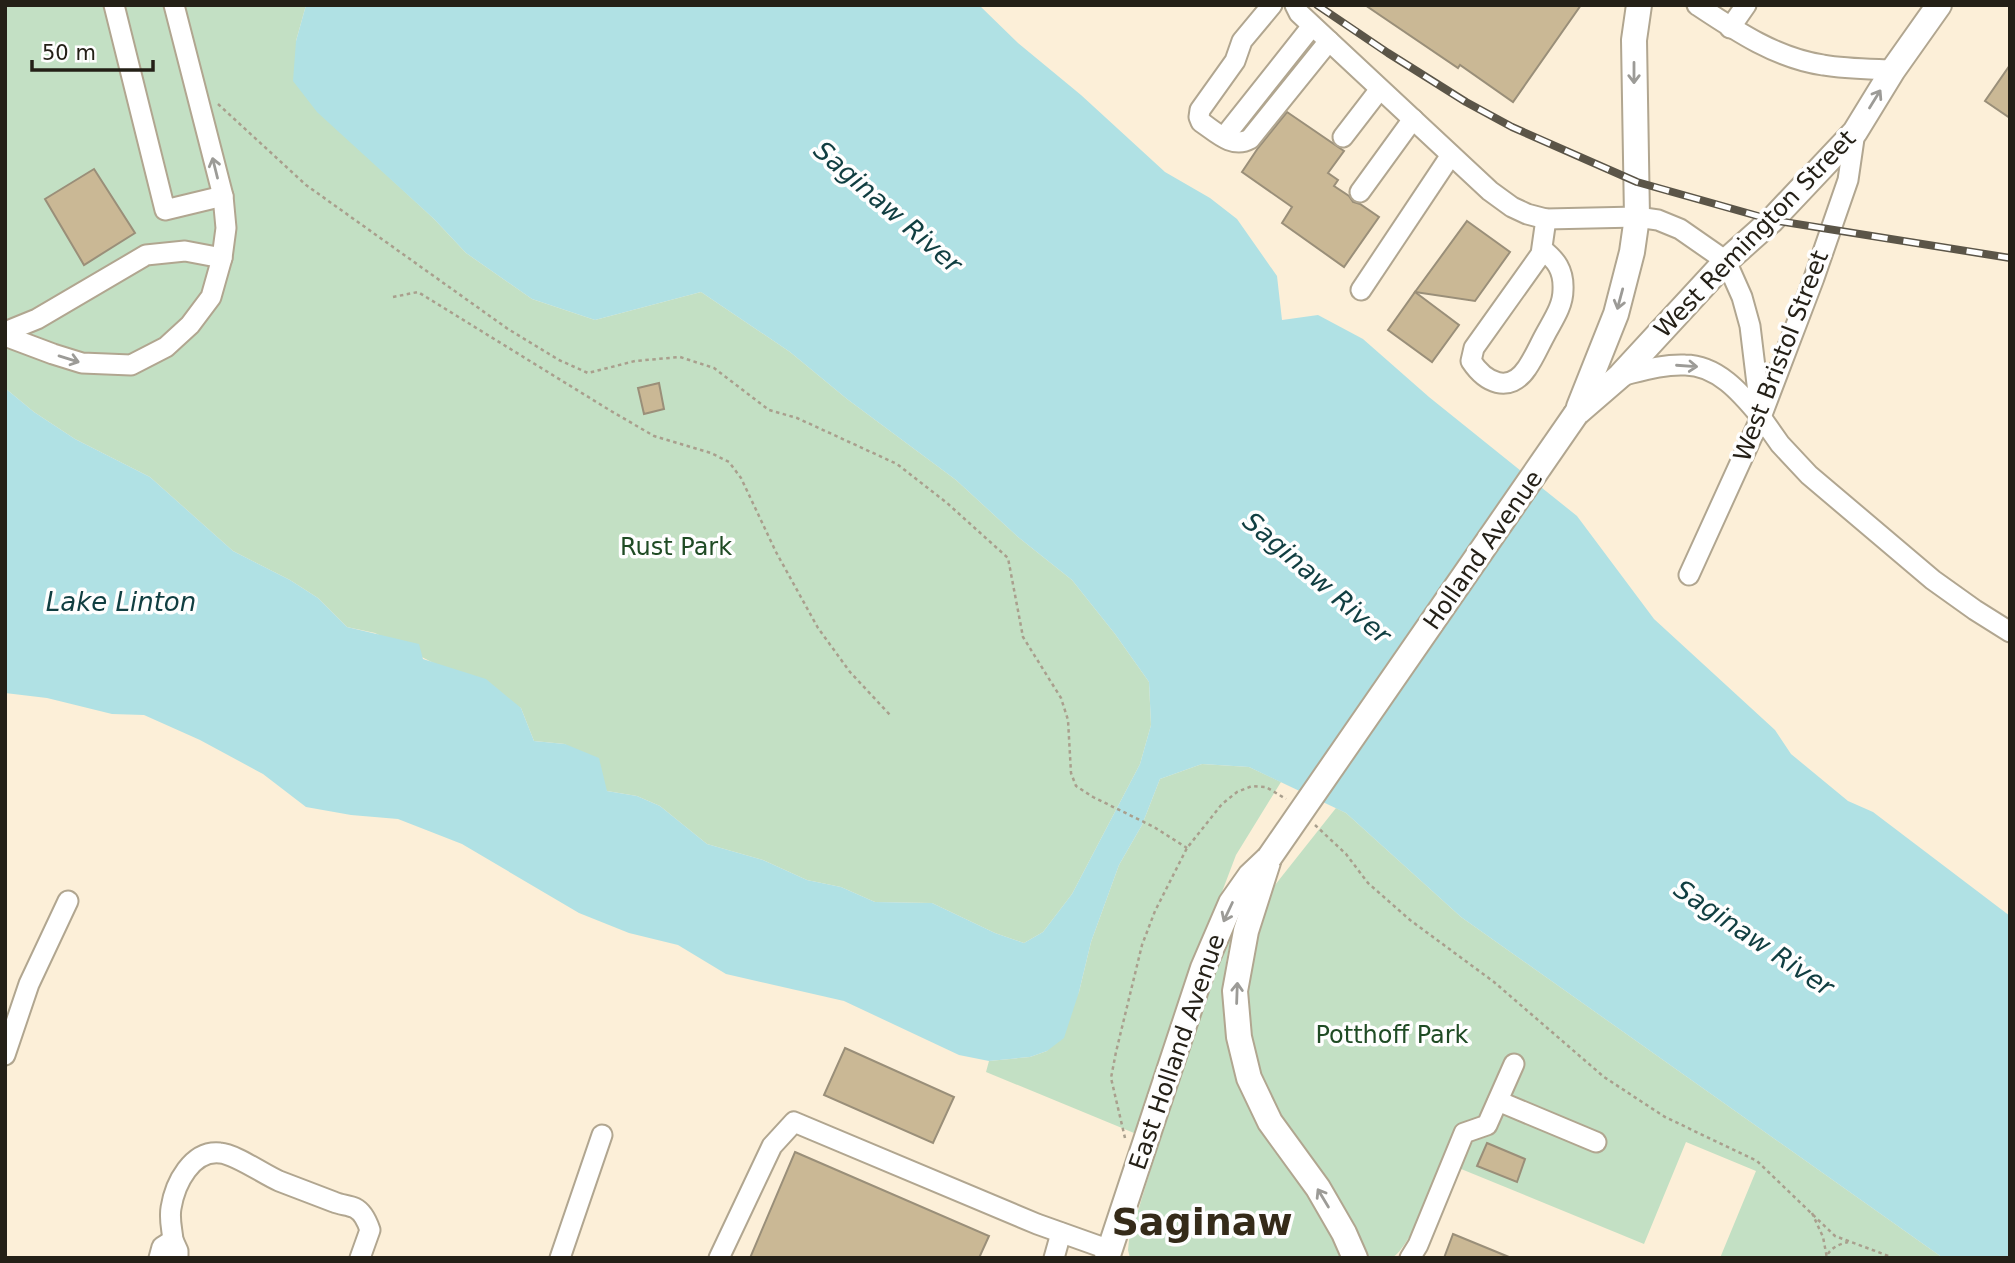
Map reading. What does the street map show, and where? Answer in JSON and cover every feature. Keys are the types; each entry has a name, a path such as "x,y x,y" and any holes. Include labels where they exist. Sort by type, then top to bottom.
{"main road":[{"path":"1576,414 1616,314 1632,252 1637,217 1634,40 1639,5"},
{"name":"West Remington Street","path":"1576,414 1620,376 1726,261 1772,220 1855,132 1893,70 1939,5"},
{"name":"Holland Avenue","path":"1269,859 1576,414"},
{"path":"1269,859 1247,931 1238,979 1238,1037 1249,1078 1270,1122 1318,1188 1355,1258"},
{"name":"East Holland Avenue","path":"1109,1254 1203,968 1231,903 1250,876 1269,859"}],"street":[{"path":"114,5 165,210 223,196"},
{"path":"5,334 82,363 131,365 166,346 190,324 211,297 222,258 226,228 223,196 174,5"},
{"path":"1272,5 1242,41 1235,61 1200,110 1201,122 1224,137 1237,143 1250,139 1329,41"},
{"path":"1295,5 1298,13 1490,191 1512,207 1546,219 1637,217 1658,220 1680,229 1726,261 1742,297 1750,326 1761,417"},
{"path":"1697,5 1757,44 1822,65 1893,70"},
{"path":"1730,28 1746,5"},
{"path":"1224,137 1312,26"},
{"path":"1343,137 1380,89"},
{"path":"1360,192 1413,119"},
{"name":"West Bristol Street","path":"1689,575 1761,417 1848,180 1855,132"},
{"path":"1361,290 1451,155"},
{"path":"1542,249 1556,260 1563,287 1562,302 1526,371 1513,381 1493,383 1478,372 1471,361 1474,348 1541,254 1546,219"},
{"path":"5,334 146,255 185,251 222,258"},
{"path":"1620,376 1687,365 1700,367 1721,377 1742,394 1780,444 1809,475 1933,580 2009,629"},
{"path":"5,1055 29,984 68,901"},
{"path":"1410,1258 1418,1245 1464,1133 1487,1125 1514,1064"},
{"path":"1498,1101 1596,1142"},
{"path":"719,1258 772,1146 794,1122 1109,1254"},
{"path":"560,1258 602,1135"},
{"path":"159,1258 162,1247 175,1249 170,1220 176,1191 187,1168 209,1153 223,1153 276,1180 357,1209 366,1218 370,1230 360,1258"},
{"path":"1054,1258 1061,1233"}],"path":[{"path":"194,83 306,185 508,329 559,360 588,373 635,361 680,357 714,368 769,410 797,418 897,464 947,503 1008,558 1023,637 1061,698 1068,720 1071,773 1076,786 1154,827 1187,848"},
{"path":"393,296 418,292 654,436 711,453 729,462 741,478 776,552 818,628 850,672 891,716"},
{"path":"1125,1138 1111,1078 1143,945 1155,911 1187,848 1222,804 1237,792 1252,786 1266,787 1289,801"},
{"path":"1309,820 1346,855 1368,883 1410,920 1494,982 1604,1077 1665,1117 1757,1161 1835,1236 1894,1258"},
{"path":"1810,1210 1823,1237 1827,1257"},
{"path":"1827,1257 1830,1250 1851,1241"}],"green space":[{"name":"Rust Park","path":"5,5 306,5 296,41 349,140 434,219 466,253 532,299 595,320 701,292 790,352 847,399 956,480 1018,537 1072,580 1149,682 1151,725 1140,764 1072,894 1043,932 1024,943 995,933 932,903 875,902 841,887 807,880 763,860 707,844 660,806 637,796 607,791 565,744 534,741 521,708 375,633 347,627 318,598 290,580 233,551 150,477 75,439 34,412 5,388"},
{"path":"1202,764 1249,767 1281,782 1236,855 1179,1005 1137,1129 1134,1133 986,1072 989,1061 1030,1057 1047,1051 1079,992 1091,942 1119,865 1142,825 1160,779"},
{"name":"Potthoff Park","path":"1336,808 1346,813 1461,917 1943,1258 1720,1258 1756,1171 1686,1142 1644,1244 1444,1162 1413,1230 1398,1253 1384,1259 1364,1254 1288,1130 1254,1062 1245,998 1263,907 1275,885"},
{"path":"1242,907 1230,943 1225,976 1227,1035 1234,1063 1257,1116 1324,1223 1340,1258 1130,1258 1129,1240 1209,980"}],"water":[{"path":"306,5 979,5 1018,43 1081,95 1165,172 1210,198 1237,219 1277,276 1282,320 1318,315 1363,339 1429,397 1577,516 1654,619 1775,730 1791,754 1848,801 1873,812 2010,916 2010,1258 1943,1258 1461,917 1346,813 1249,767 1202,764 1160,779 1142,825 1119,865 1091,942 1064,1038 1047,1051 1030,1057 989,1061 959,1055 844,1001 726,974 678,945 629,933 579,913 462,844 398,819 351,815 306,807 263,774 200,740 144,715 112,714 47,698 5,693 5,388 34,412 75,439 150,477 233,551 290,580 318,598 347,627 419,644 423,659 486,679 521,708 534,741 565,744 599,758 607,791 637,796 660,806 707,844 763,860 807,880 841,887 875,902 932,903 995,933 1024,943 1043,932 1072,894 1140,764 1151,725 1149,682 1072,580 1018,537 956,480 847,399 790,352 701,292 595,320 532,299 466,253 434,219 317,112 293,81 296,41"}],"building":[{"path":"1365,5 1581,5 1513,102"},
{"path":"2010,65 2010,118 1985,101"},
{"path":"1287,112 1344,151 1328,173 1338,180 1334,186 1353,202 1379,217 1344,267 1282,223 1292,207 1242,172"},
{"path":"94,169 135,233 84,265 45,199"},
{"path":"1467,221 1510,252 1475,301 1415,292"},
{"path":"1415,292 1459,325 1432,362 1388,330"},
{"path":"659,383 664,409 644,414 638,388"},
{"path":"845,1048 954,1097 933,1143 824,1095"},
{"path":"1487,1143 1525,1159 1517,1182 1477,1166"},
{"path":"795,1152 989,1236 979,1258 750,1258"},
{"path":"1453,1234 1509,1257 1509,1258 1444,1258"}],"railway":[{"path":"1317,5 1466,102 1512,127 1637,182 1772,220 2010,258"}],"district":[{"name":"Saginaw","path":"1202,1222"}],"water label":[{"name":"Saginaw River","path":"888,207"},
{"name":"Saginaw River","path":"1317,578"},
{"name":"Lake Linton","path":"121,602"},
{"name":"Saginaw River","path":"1754,938"}]}
